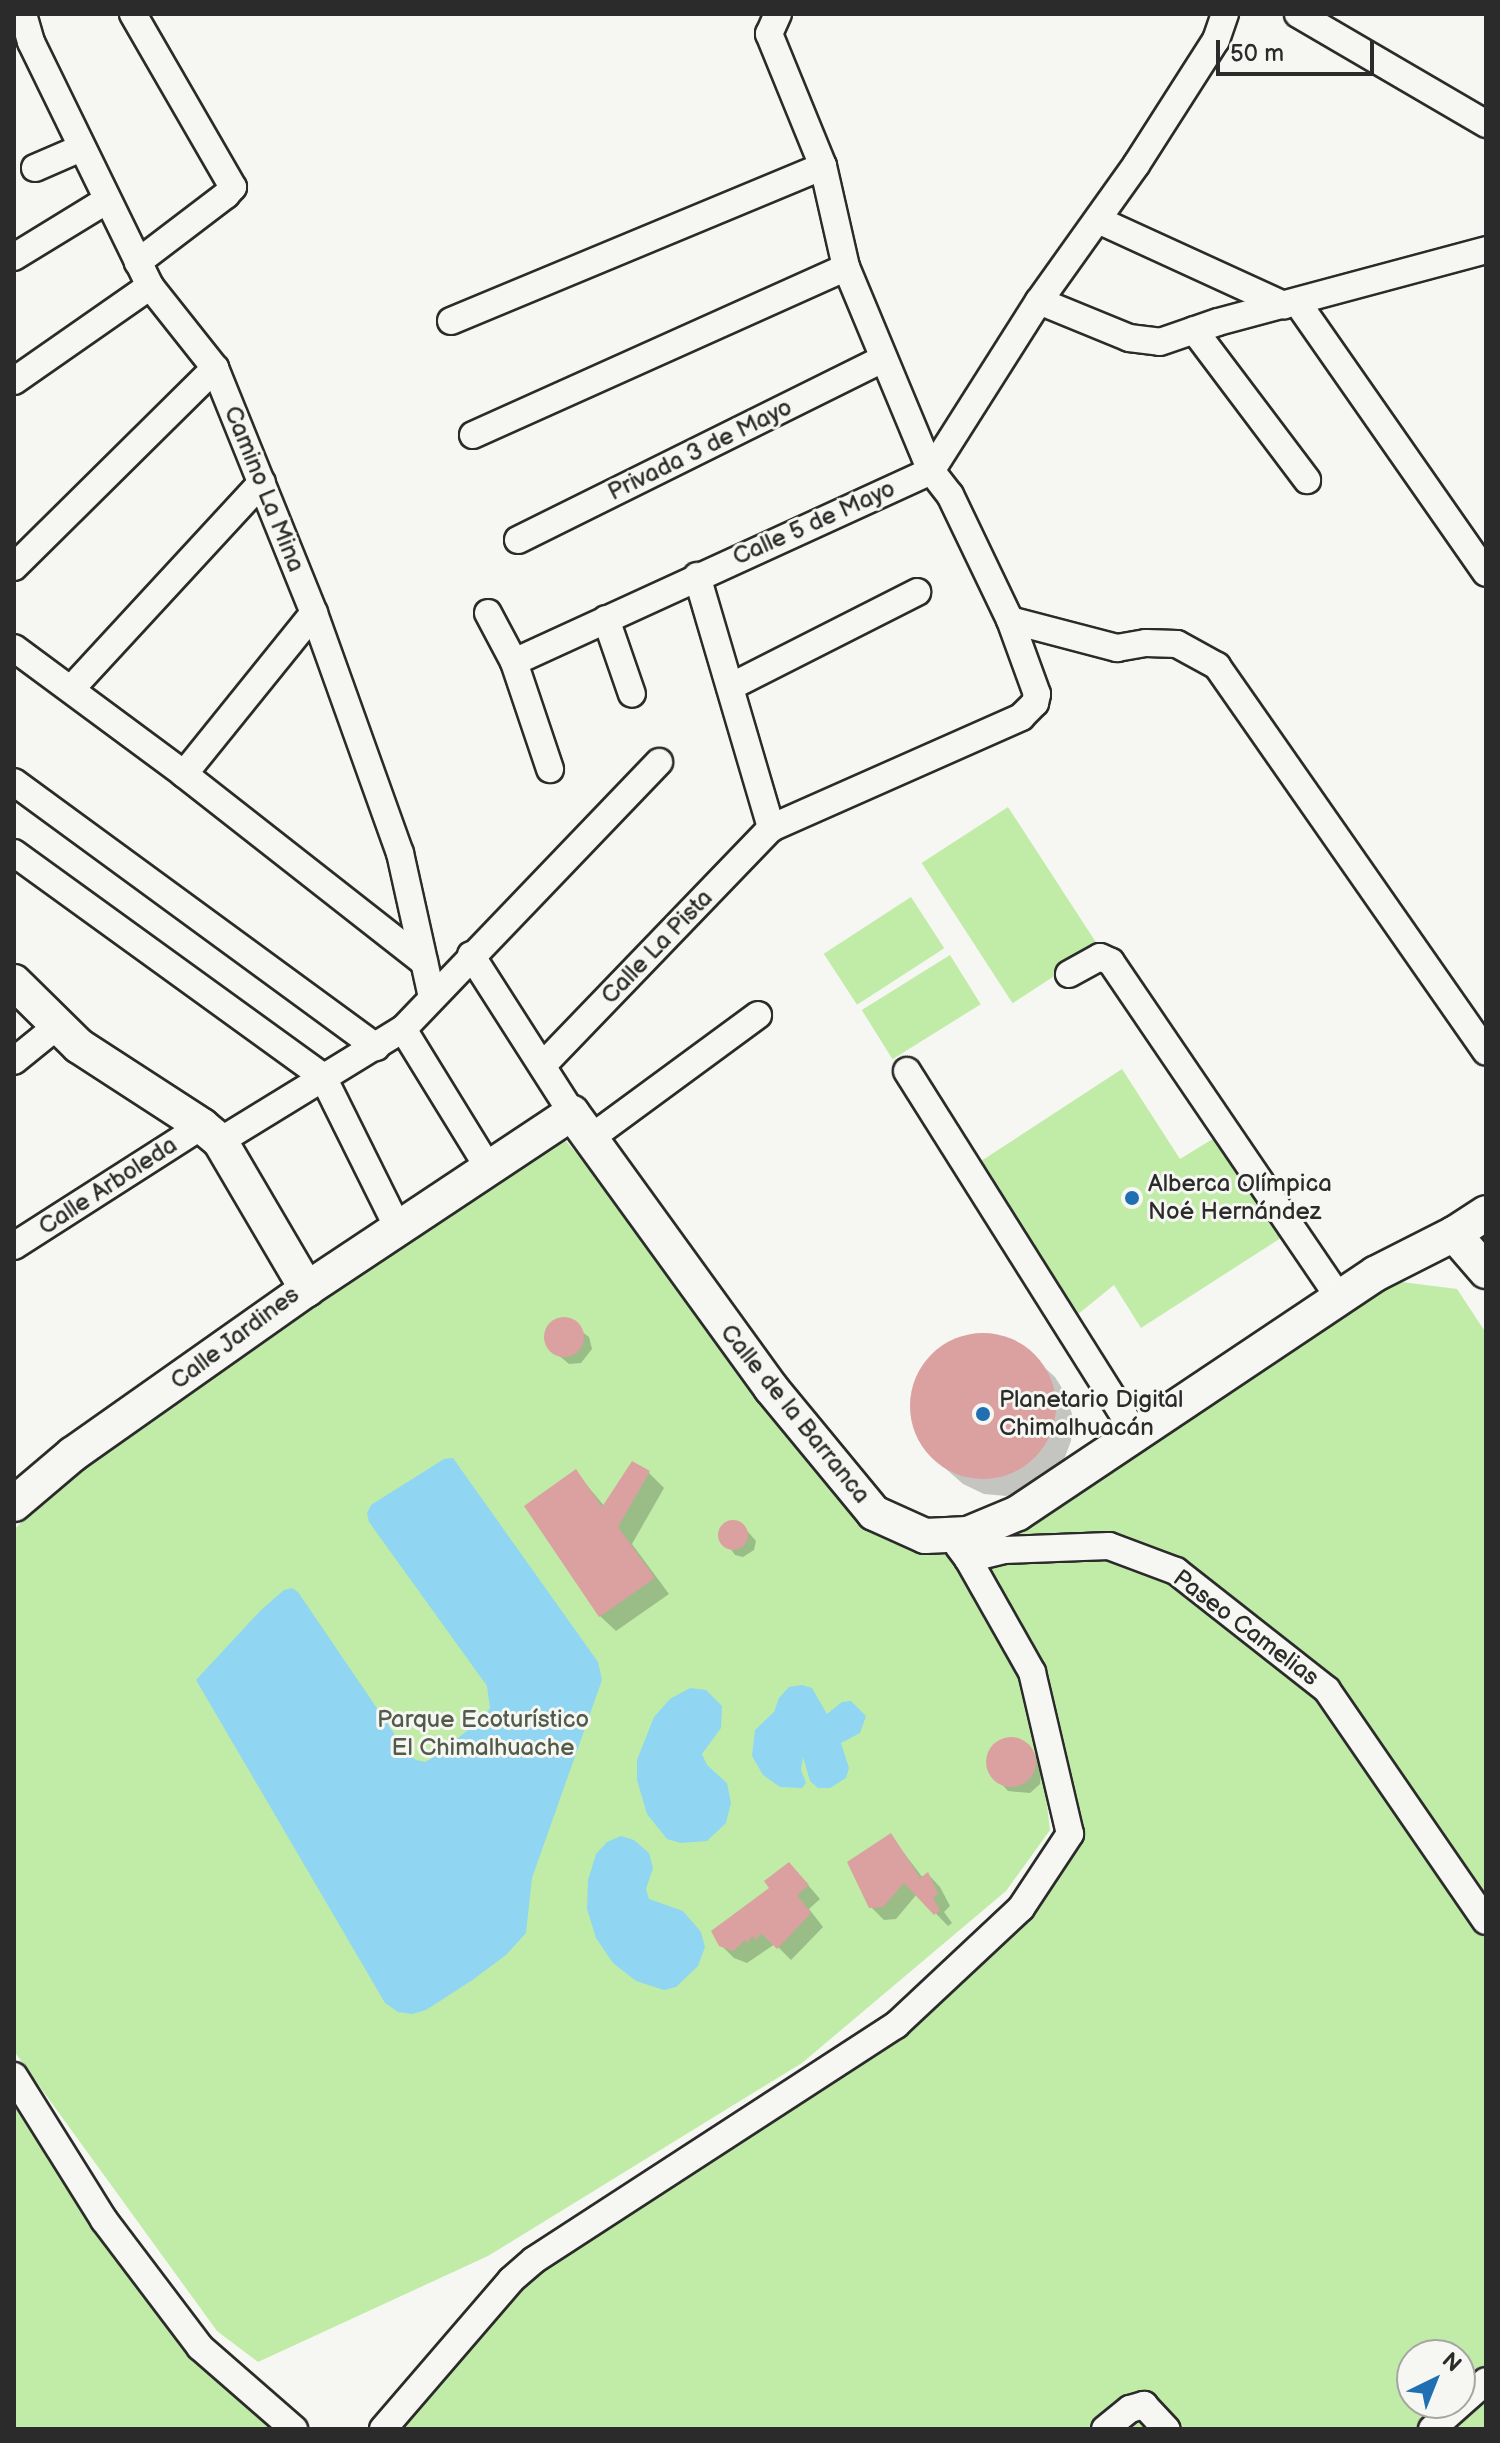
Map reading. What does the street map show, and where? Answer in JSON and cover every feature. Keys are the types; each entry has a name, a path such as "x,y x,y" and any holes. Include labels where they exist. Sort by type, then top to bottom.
{"main road":[{"name":"Calle Jardines","path":"14,982 56,1027 79,1046 211,1134 307,1289 73,1454 14,1504"},
{"name":"Calle de la Barranca","path":"580,1126 771,1388 874,1513 925,1536 959,1547 968,1534 1018,1513 1375,1274 1454,1234 1486,1213"},
{"path":"307,1289 399,1230 488,1167 580,1126"},
{"path":"1454,1234 1486,1271"}],"street":[{"name":"Camino La Mina","path":"23,14 31,42 150,286 215,368 314,613 400,853 432,997"},
{"path":"133,14 233,187 138,262"},
{"path":"697,576 771,828 1030,710 1037,694 1010,620 950,495 931,471 846,267 823,166 769,34 778,14"},
{"path":"931,471 1039,301 1098,220 1216,40 1225,14"},
{"path":"1298,14 1486,124"},
{"path":"35,168 81,148"},
{"path":"451,321 823,166"},
{"path":"14,257 107,200"},
{"path":"1098,220 1290,303 1486,573"},
{"path":"1039,301 1145,341 1160,342 1486,250"},
{"path":"473,435 846,267"},
{"path":"14,381 150,286"},
{"path":"1194,330 1307,480"},
{"name":"Privada 3 de Mayo","path":"518,540 882,359"},
{"path":"14,567 215,368"},
{"name":"Calle 5 de Mayo","path":"514,662 931,471"},
{"path":"72,688 262,482"},
{"path":"730,687 917,592"},
{"path":"184,774 314,613"},
{"path":"488,613 514,662 550,769"},
{"path":"606,619 632,694"},
{"path":"1010,620 1117,648 1146,643 1177,644 1217,666 1486,1051"},
{"path":"14,648 72,688 424,962"},
{"name":"Calle Arboleda","path":"14,1246 211,1134 323,1077 403,1029 659,762"},
{"path":"14,782 376,1047"},
{"name":"Calle La Pista","path":"543,1065 771,828"},
{"path":"14,853 323,1077 399,1230"},
{"path":"471,955 580,1126 758,1015"},
{"path":"1069,974 1100,957 1111,962 1339,1297"},
{"path":"14,1061 56,1027"},
{"path":"403,1029 488,1167"},
{"path":"907,1071 1137,1436"},
{"name":"Paseo Camelias","path":"959,1547 1004,1550 1109,1546 1176,1571 1327,1690 1486,1921"},
{"path":"383,2429 511,2280 534,2260 896,2025 1021,1908 1070,1834 1032,1672 959,1547"},
{"path":"14,2076 104,2220 200,2347 294,2429"},
{"path":"1432,2429 1486,2381"},
{"path":"252,2393 269,2429"},
{"path":"1105,2429 1130,2409 1144,2405 1166,2429"}],"green space":[{"path":"1008,807 1099,947 1013,1003 922,863"},
{"path":"911,897 944,948 857,1005 824,954"},
{"path":"950,955 981,1004 893,1059 862,1010"},
{"name":"Alberca Olímpica Noé Hernández","path":"1122,1069 1180,1159 1224,1132 1287,1234 1141,1328 1114,1285 1072,1319 978,1163"},
{"name":"Parque Ecoturístico El Chimalhuache","path":"558,1132 898,1526 948,1538 1333,1315 1402,1282 1457,1289 1486,1333 1486,2429 383,2429 534,2260 896,2025 1021,1908 1070,1834 1042,1762 1050,1830 1006,1891 802,2063 488,2256 258,2362 217,2331 14,2051 14,1530 54,1488"},
{"path":"14,2076 200,2347 294,2429 14,2429"}],"water":[{"path":"453,1458 598,1662 602,1680 532,1878 526,1933 506,1955 471,1981 426,2010 412,2014 398,2012 385,2003 196,1680 260,1611 284,1590 292,1588 298,1592 408,1754 416,1760 425,1762 434,1757 483,1718 490,1708 487,1686 369,1522 367,1513 371,1505 444,1459"},
{"path":"802,1685 812,1688 827,1714 842,1702 851,1701 866,1716 860,1733 841,1743 849,1768 846,1778 830,1788 818,1788 810,1781 803,1757 801,1770 806,1783 802,1788 780,1787 763,1775 752,1756 755,1730 774,1712 779,1698 789,1687"},
{"path":"690,1688 706,1690 722,1706 721,1728 702,1754 707,1765 727,1783 731,1803 726,1823 707,1841 681,1843 667,1839 647,1814 637,1780 637,1760 654,1717 670,1699"},
{"path":"621,1836 634,1840 649,1853 653,1868 646,1889 649,1899 683,1911 701,1932 705,1947 698,1966 676,1987 664,1990 636,1981 613,1963 596,1938 587,1909 588,1880 596,1854 607,1842"}],"building":[{"path":"564,1317 578,1323 584,1337 578,1351 564,1357 550,1351 544,1337 550,1323"},
{"name":"Planetario Digital Chimalhuacán","path":"983,1333 1011,1339 1035,1354 1050,1378 1056,1406 1050,1434 1035,1458 1011,1473 983,1479 955,1473 931,1458 916,1434 910,1406 916,1378 931,1354 955,1339"},
{"path":"632,1461 650,1471 618,1527 655,1578 599,1617 524,1506 576,1469 602,1507"},
{"path":"733,1520 744,1524 748,1535 744,1546 733,1550 722,1546 718,1535 722,1524"},
{"path":"1011,1737 1029,1744 1036,1762 1029,1780 1011,1787 993,1780 986,1762 993,1744"},
{"path":"891,1833 920,1878 928,1872 938,1893 933,1898 940,1910 934,1915 904,1883 883,1907 869,1908 847,1862"},
{"path":"789,1862 809,1885 797,1895 811,1913 777,1949 761,1933 756,1940 752,1936 748,1943 745,1940 733,1951 719,1946 711,1931 769,1888 764,1881"}],"place":[{"name":"Alberca Olímpica Noé Hernández","path":"1132,1198"},
{"name":"Planetario Digital Chimalhuacán","path":"983,1414"}]}
